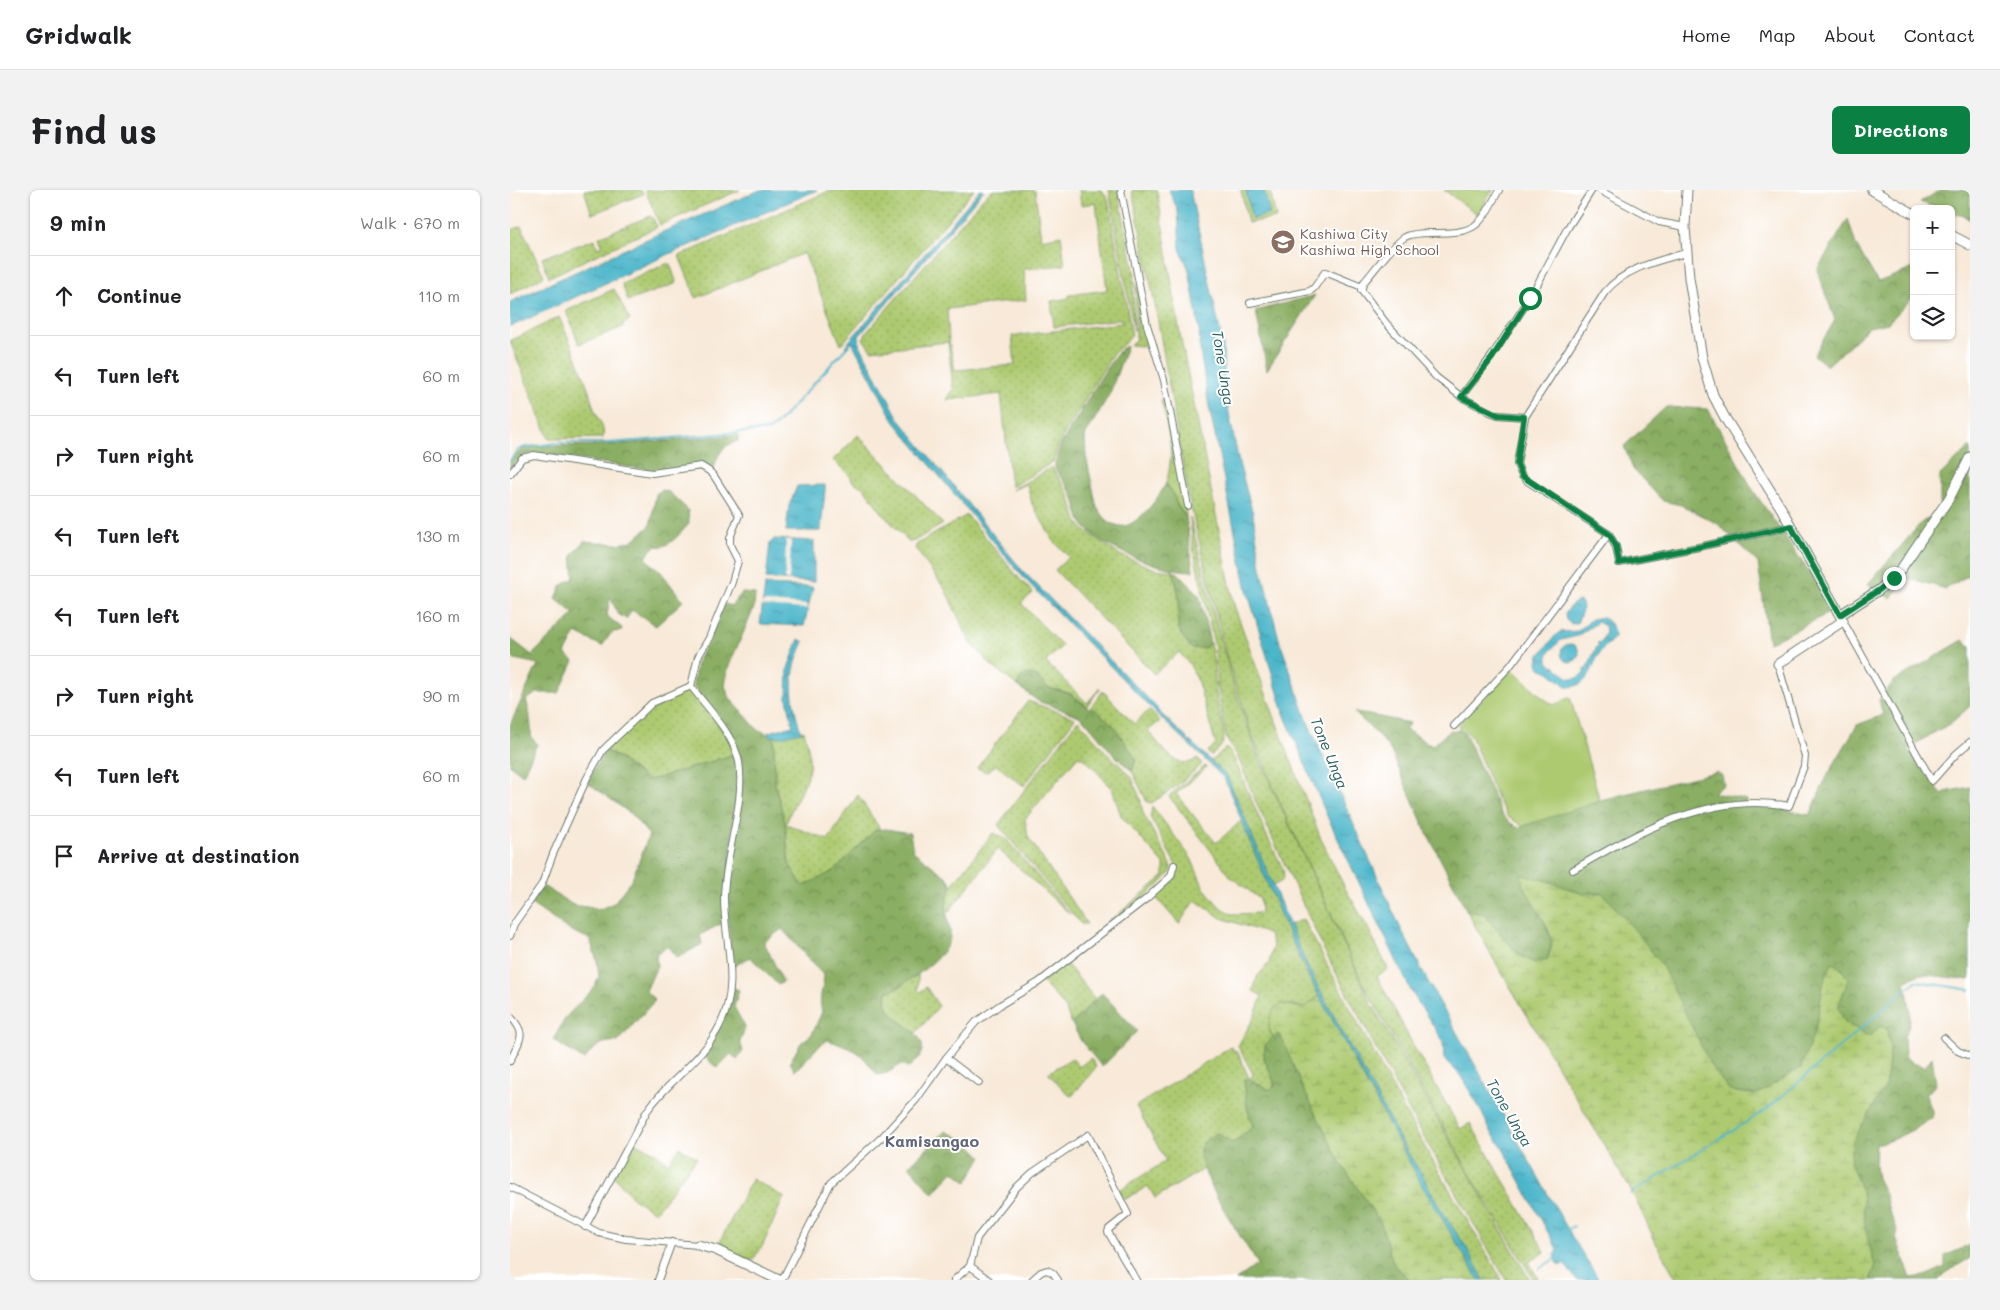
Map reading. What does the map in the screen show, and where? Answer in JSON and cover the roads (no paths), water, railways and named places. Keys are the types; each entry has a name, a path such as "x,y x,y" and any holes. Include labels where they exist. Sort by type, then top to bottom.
{"street":[{"path":"1121,190 1147,325 1164,380 1188,506"},
{"path":"1499,190 1485,215 1475,226 1461,232 1426,233 1405,237 1364,282 1361,290 1416,358 1461,397 1498,415 1524,417"},
{"path":"1461,397 1492,358 1530,298 1567,229 1592,190"},
{"path":"1599,190 1659,222 1685,227"},
{"path":"1687,190 1686,253 1702,358 1713,395 1791,526 1932,781 1956,754 1970,742"},
{"path":"1872,190 1910,212"},
{"path":"1955,237 1970,246"},
{"path":"1686,253 1633,270 1622,276 1611,286 1524,417 1517,464 1522,476 1609,534 1616,546 1619,563 1791,526"},
{"path":"1250,303 1310,291 1325,272 1362,287"},
{"path":"510,474 522,458 534,454 652,473 701,466 714,476 739,515 730,538 730,544 738,561 720,613 698,657 691,686"},
{"path":"1573,870 1652,826 1696,812 1747,803 1789,806 1804,766 1805,756 1778,664 1886,585 1899,572 1950,497 1970,456"},
{"path":"1454,726 1515,660 1609,534"},
{"path":"510,936 514,924 542,884 553,854 587,778 603,750 652,703 691,686"},
{"path":"585,1227 654,1100 700,1056 713,1039 722,1023 731,986 724,897 740,784 739,762 726,732 691,686"},
{"path":"510,1187 585,1227 612,1236 698,1245 716,1250 780,1280 831,1183 882,1136 916,1100 946,1058 976,1022 1039,982 1146,899 1171,876 1174,865"},
{"path":"510,1016 520,1027 522,1034 510,1060"},
{"path":"1944,1038 1958,1051 1970,1056"},
{"path":"946,1058 979,1084"},
{"path":"954,1280 970,1266 977,1238 1016,1187 1032,1173 1088,1135 1128,1214 1109,1229 1108,1232 1136,1280"},
{"path":"658,1280 672,1242"},
{"path":"970,1266 989,1280"},
{"path":"1032,1280 1040,1272 1047,1270 1053,1273 1058,1280"}],"water":[{"path":"760,190 817,190 667,255 510,327 510,302 658,234"},
{"path":"980,190 984,190 859,336 860,345 899,419 1022,570 1158,711 1227,776 1307,966 1403,1145 1424,1178 1442,1212 1466,1247 1484,1280 1480,1280 1474,1273 1424,1189 1309,977 1283,921 1224,778 1157,714 1022,576 894,421 852,342 847,348 845,346"},
{"name":"Tone Unga","path":"1169,190 1190,190 1223,345 1225,393 1239,463 1253,514 1261,568 1279,639 1309,725 1400,927 1426,978 1571,1235 1599,1280 1577,1280 1564,1264 1559,1266 1554,1255 1558,1251 1502,1147 1490,1130 1460,1075 1444,1059 1443,1041 1411,991 1327,816 1285,716 1247,590 1209,407 1189,270 1180,249 1178,211"},
{"path":"1264,190 1270,214 1252,219 1246,192"},
{"path":"825,485 821,531 786,531 789,506 797,486"},
{"path":"774,539 814,541 814,582 766,579 770,543"},
{"path":"765,585 813,587 804,626 760,624"},
{"path":"1579,601 1582,603 1583,608 1577,623 1571,624 1566,620 1565,614 1573,603"},
{"path":"1602,617 1607,621 1613,628 1614,638 1600,652 1585,680 1581,684 1567,687 1549,672 1540,668 1538,663 1539,656 1560,632 1578,631 1592,619","holes":["1598,622 1605,626 1606,632 1601,642 1597,643 1599,644 1587,668 1578,678 1572,679 1566,676 1555,665 1553,666 1548,662 1548,653 1561,640 1577,636"]},
{"path":"799,639 804,642 795,665 792,686 801,732 780,737 769,736 768,732 793,726 787,698 788,668"},
{"path":"1566,644 1574,644 1579,649 1577,660 1566,662 1561,657 1561,649"}],"waterway":[{"path":"510,460 518,450 525,447 558,443 610,443 769,430 776,425 847,347"},
{"path":"1630,1194 1766,1110 1916,981 1970,990"},
{"path":"1566,1231 1574,1226"},
{"path":"1539,1269 1556,1258"}],"place":[{"name":"Kashiwa City Kashiwa High School","path":"1283,242"}],"district":[{"name":"Kamisangao","path":"932,1141"}]}
